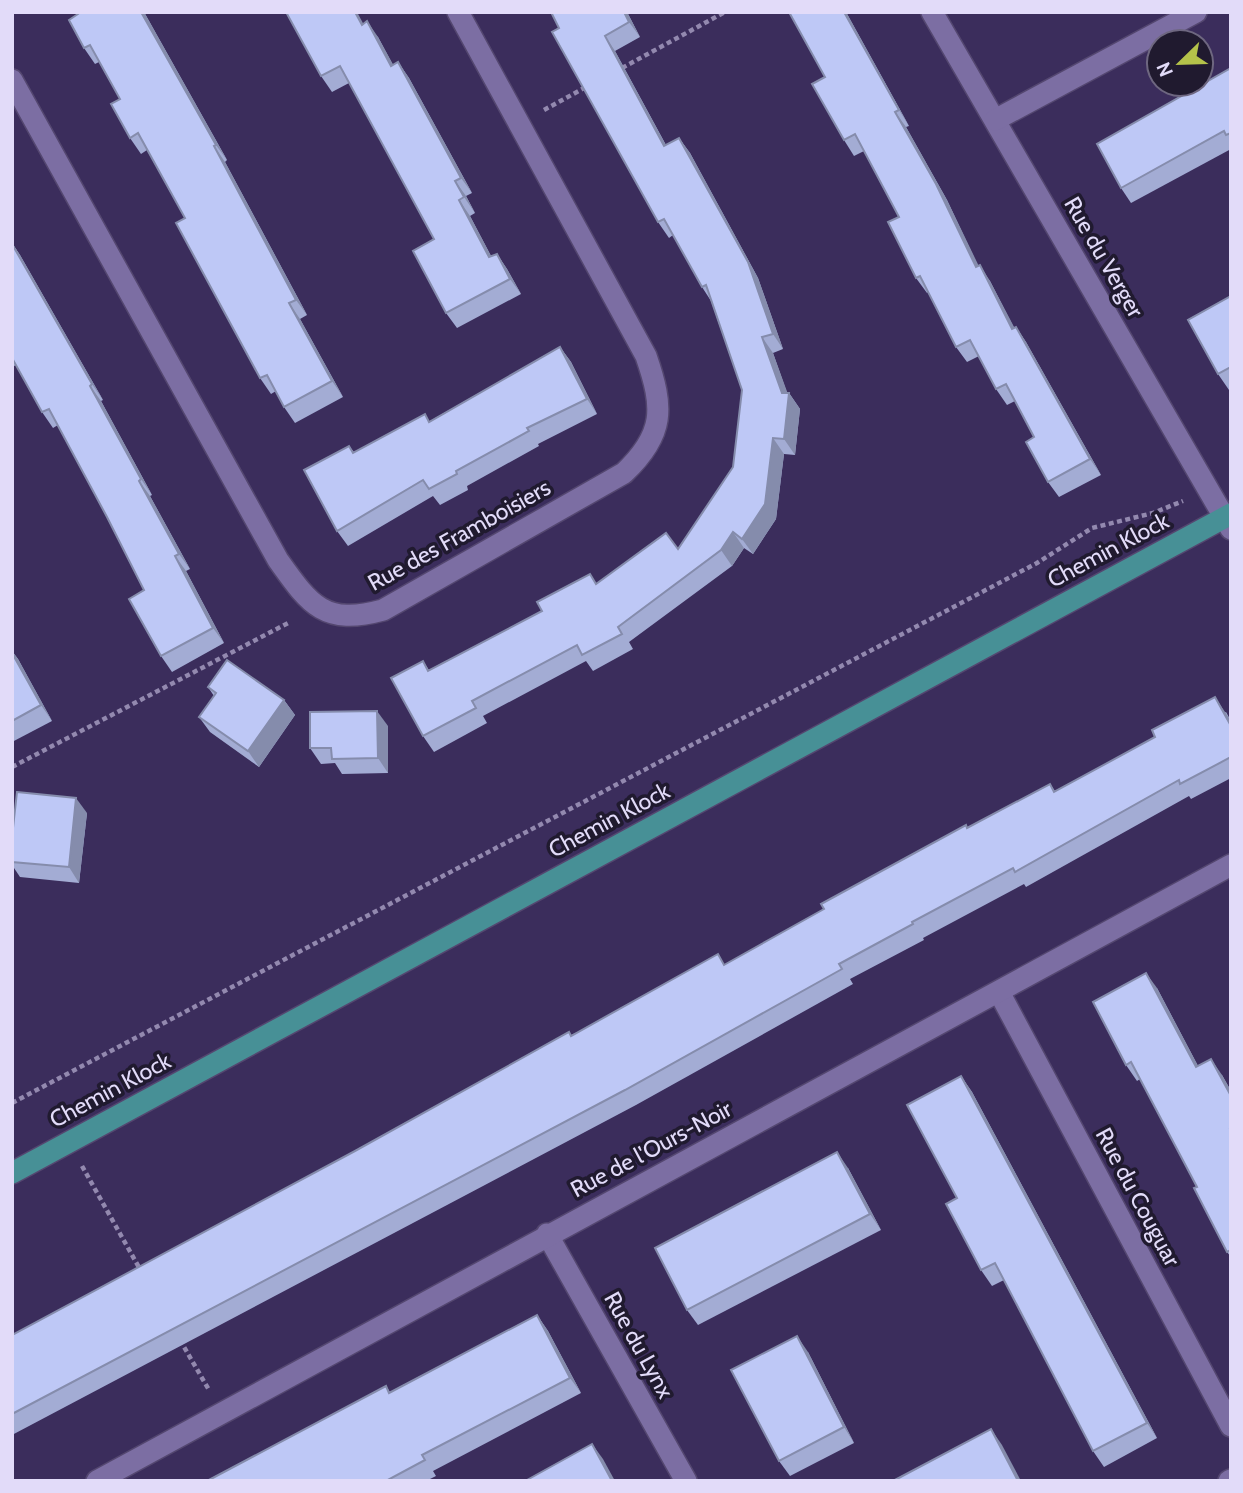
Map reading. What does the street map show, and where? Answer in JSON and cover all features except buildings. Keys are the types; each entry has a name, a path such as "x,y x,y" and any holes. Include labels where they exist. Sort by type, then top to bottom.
{"main road":[{"name":"Chemin Klock","path":"12,1173 1229,520"}],"street":[{"name":"Rue des Framboisiers","path":"12,80 278,560 300,591 318,607 337,615 355,618 383,610 624,473 645,453 656,430 655,383 646,356 458,12"},
{"name":"Rue du Verger","path":"932,12 1229,520"},
{"path":"995,120 1196,12"},
{"name":"Rue de l'Ours-Noir","path":"97,1481 547,1234 1231,865"},
{"name":"Rue du Couguar","path":"999,992 1231,1426"},
{"name":"Rue du Lynx","path":"547,1234 686,1481"}],"path":[{"path":"616,71 726,12"},
{"path":"519,123 592,84"},
{"path":"12,1103 1037,563 1092,528 1153,513"},
{"path":"12,767 318,607"},
{"path":"69,1142 148,1282"},
{"path":"174,1329 221,1412"}]}
